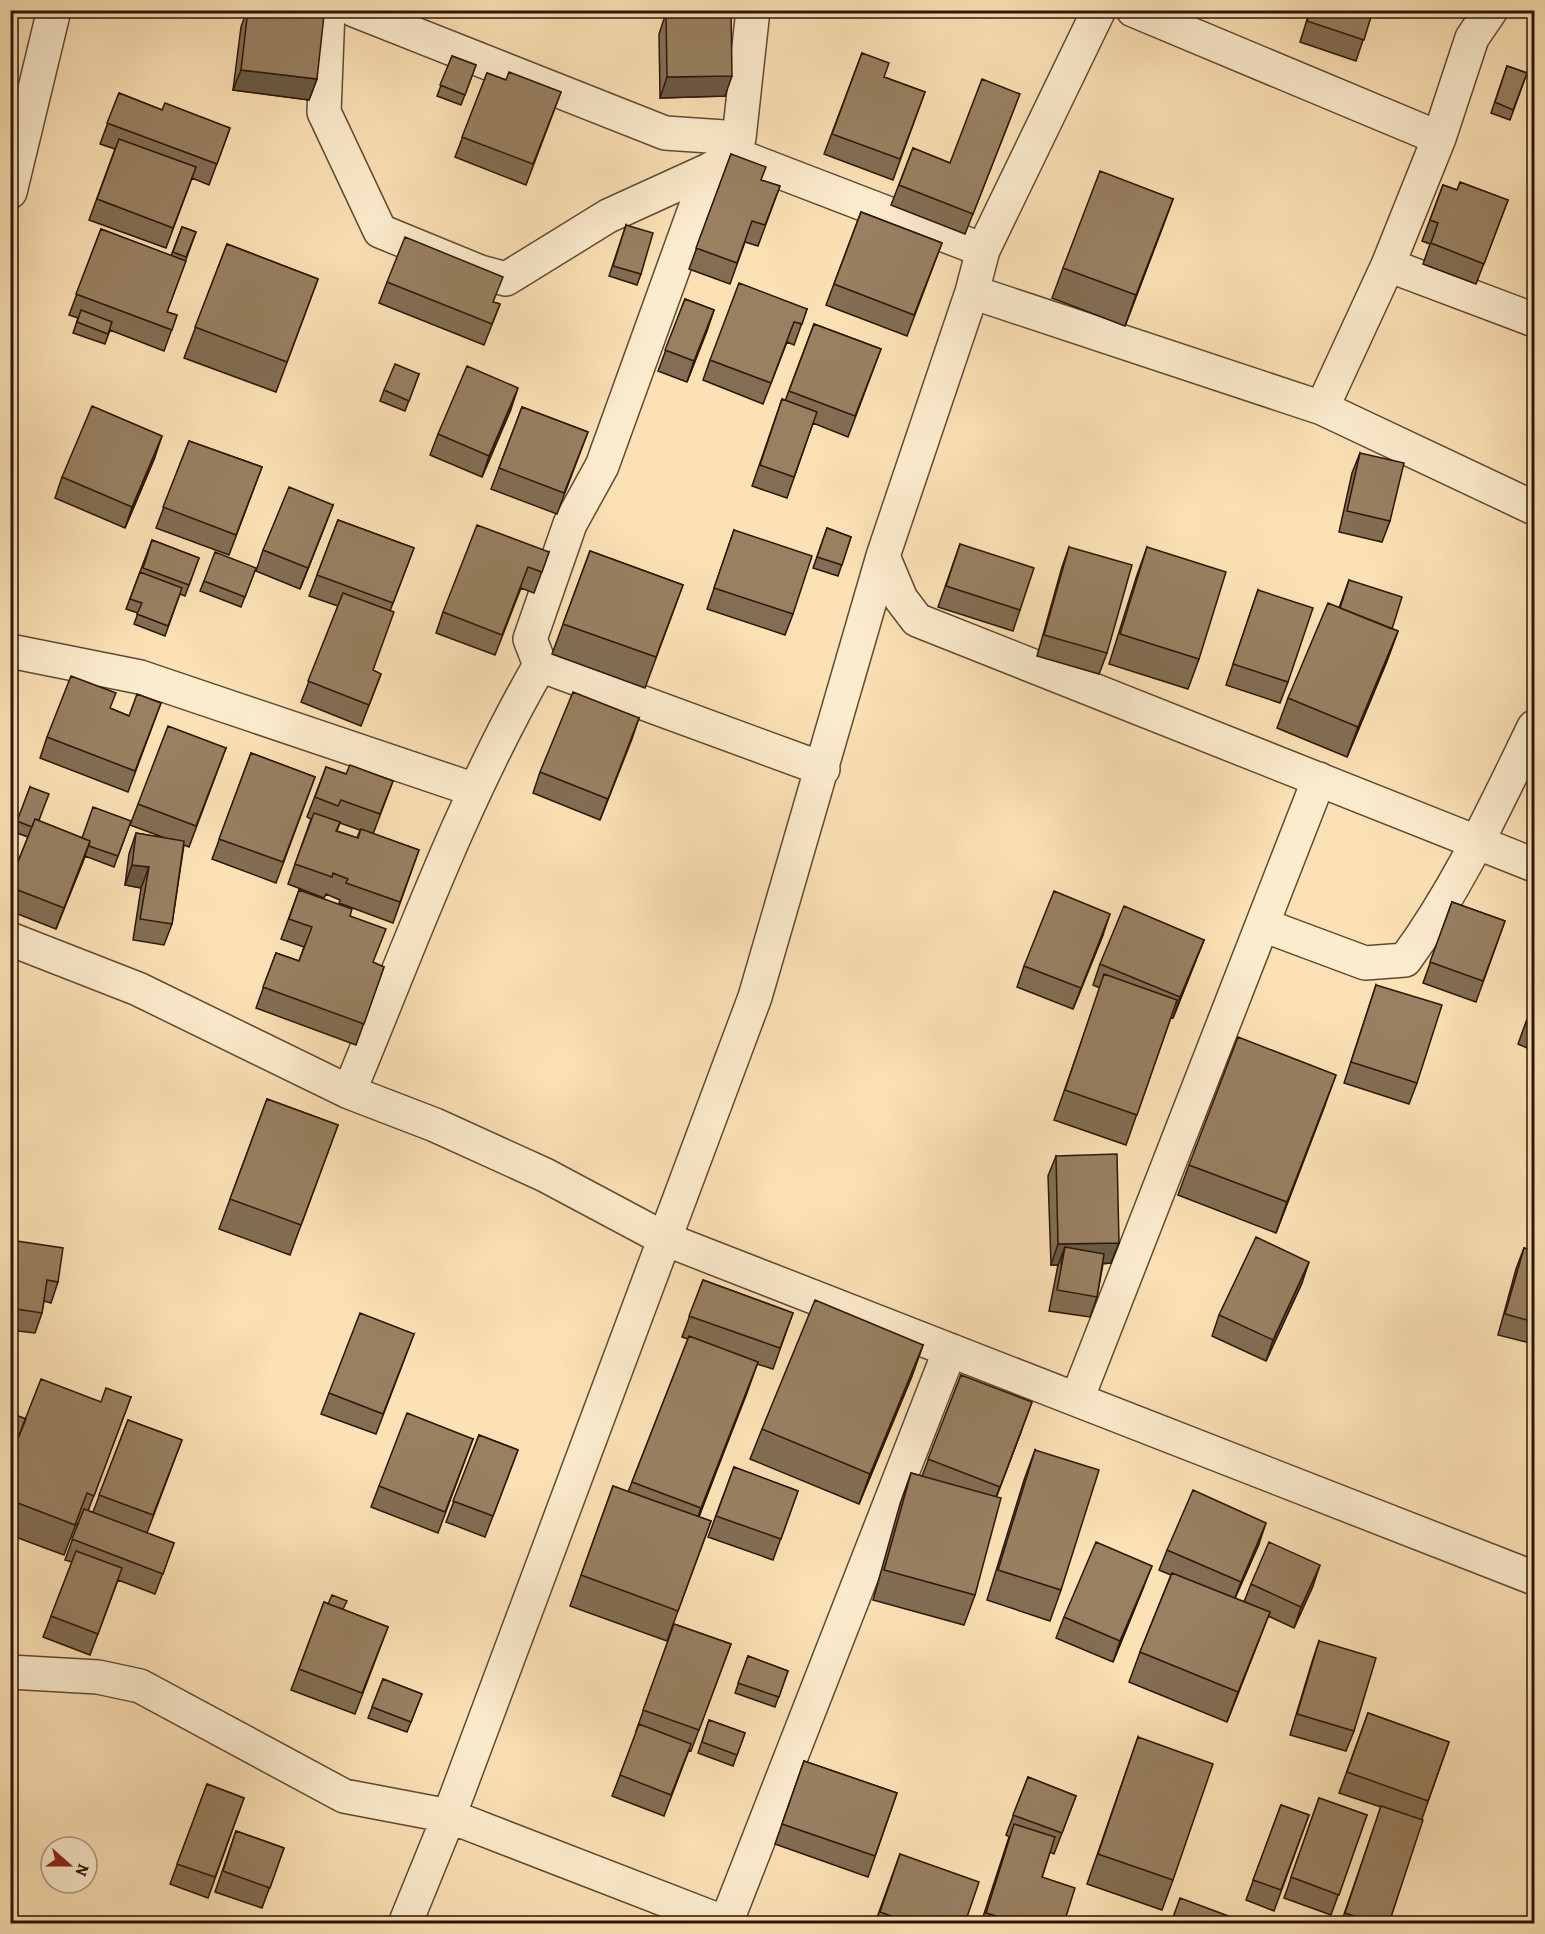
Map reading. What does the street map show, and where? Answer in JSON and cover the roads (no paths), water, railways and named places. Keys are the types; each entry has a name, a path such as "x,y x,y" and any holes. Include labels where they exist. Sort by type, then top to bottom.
{"street":[{"path":"10,192 54,10"},
{"path":"328,10 324,112 380,231 480,272 506,279 608,216 709,170 736,154 983,250"},
{"path":"354,10 665,133 739,138 753,10"},
{"path":"405,1923 449,1816 755,998 824,769 883,556 972,292 983,250 1099,10"},
{"path":"1133,10 1439,138"},
{"path":"1322,408 1388,265 1439,138 1472,38 1491,10"},
{"path":"709,170 602,466 570,524 530,639 540,665 824,769"},
{"path":"1388,265 1534,320"},
{"path":"972,292 1322,408 1534,508"},
{"path":"883,556 901,599 917,620 1534,865"},
{"path":"10,651 140,677 475,789"},
{"path":"349,1092 475,789 504,727 540,665"},
{"path":"1263,925 1365,963 1405,960 1434,921 1477,842 1534,727"},
{"path":"1077,1399 1319,779"},
{"path":"10,939 138,989 349,1092 435,1125 545,1175 665,1239 1534,1578"},
{"path":"10,1672 99,1677 140,1686 344,1796 449,1816 727,1923 950,1350"}]}
